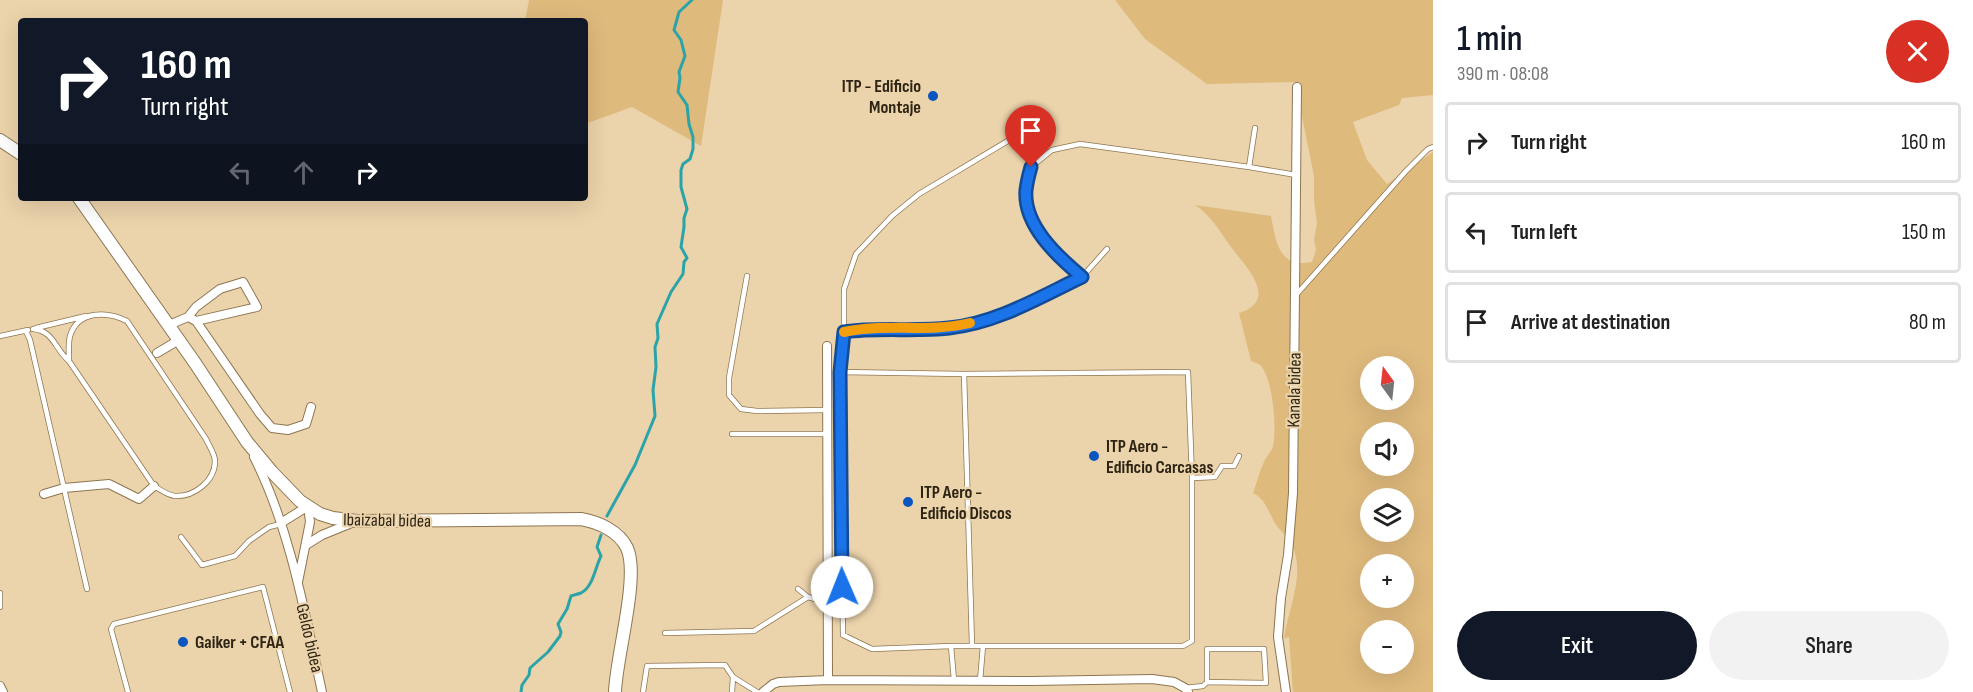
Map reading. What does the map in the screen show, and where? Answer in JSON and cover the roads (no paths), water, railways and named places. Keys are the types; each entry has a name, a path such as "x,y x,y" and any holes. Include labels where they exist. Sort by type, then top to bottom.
{"street":[{"name":"Kanala bidea","path":"1286,692 1278,637 1293,493 1297,87"},
{"path":"0,140 18,153"},
{"path":"0,149 18,154"},
{"name":"Ibaizabal bidea","path":"81,201 169,325 247,442 300,501 320,514 357,521 558,519 595,522 606,527 626,545 632,566 615,692"},
{"path":"169,325 257,307 243,282 220,289 210,296 196,307 192,319"},
{"path":"192,319 272,428 288,430 306,424 311,407"},
{"path":"157,353 179,340"},
{"path":"827,346 828,680"},
{"name":"Geldo bidea","path":"247,442 264,476 281,524 322,692"},
{"path":"44,494 64,489 110,484 139,499 154,486"},
{"path":"281,524 308,506 310,522 297,585"},
{"path":"306,545 322,535 357,521"},
{"path":"763,692 779,682 828,680 1152,679 1174,682 1186,690"},
{"path":"0,686 3,692"}],"lane":[{"path":"1249,167 1255,128"},
{"path":"840,372 964,374 1188,372 1192,478 1192,641 1183,646 972,645 872,649 843,635 840,372 844,332 844,289 856,254 892,216 919,194 1021,133"},
{"path":"1082,277 1055,254 1031,220 1026,191 1031,167 1052,150 1080,144 1296,175"},
{"path":"1294,297 1406,171 1428,149 1433,147"},
{"path":"844,332 864,329 950,328 990,318 1045,297 1082,277 1107,249"},
{"path":"747,276 729,378 729,395 741,409 757,411 826,410"},
{"path":"69,361 70,336 73,329 89,315"},
{"path":"0,336 89,315 112,315 127,321 206,439 215,458 212,474 197,490 188,495 175,496 154,486 69,361 59,353 50,335 33,329"},
{"path":"26,330 87,589"},
{"path":"964,374 972,645"},
{"path":"732,434 826,434"},
{"path":"1192,478 1215,477 1222,466 1234,466 1239,456"},
{"path":"181,537 202,565 236,556 249,541 269,527 281,524"},
{"path":"128,692 111,629 114,624 263,587 290,692"},
{"path":"798,590 808,597 826,602"},
{"path":"0,593 0,607"},
{"path":"665,633 754,631 808,597"},
{"path":"951,646 954,680"},
{"path":"980,681 983,646"},
{"path":"1186,690 1203,686 1207,682 1266,683 1264,649 1207,649 1207,682"},
{"path":"644,692 647,666 725,665 733,677 757,692"},
{"path":"732,692 733,677"}],"waterway":[{"path":"607,516 635,465 655,416 653,390 656,367 655,347 658,338 657,324 671,292 683,274 684,262 687,258 681,247 687,209 681,187 681,170 683,164 690,159 693,137 687,105 678,92 679,72 685,56 681,40 674,30 679,12 692,0"},
{"path":"521,692 530,668 548,652 560,636 558,624 567,609 571,596 581,593 591,582 601,556 597,547 601,535"}],"place":[{"name":"ITP - Edificio Montaje","path":"933,96"},
{"name":"ITP Aero - Edificio Carcasas","path":"1094,456"},
{"name":"ITP Aero - Edificio Discos","path":"908,502"},
{"name":"Gaiker + CFAA","path":"183,642"}]}
